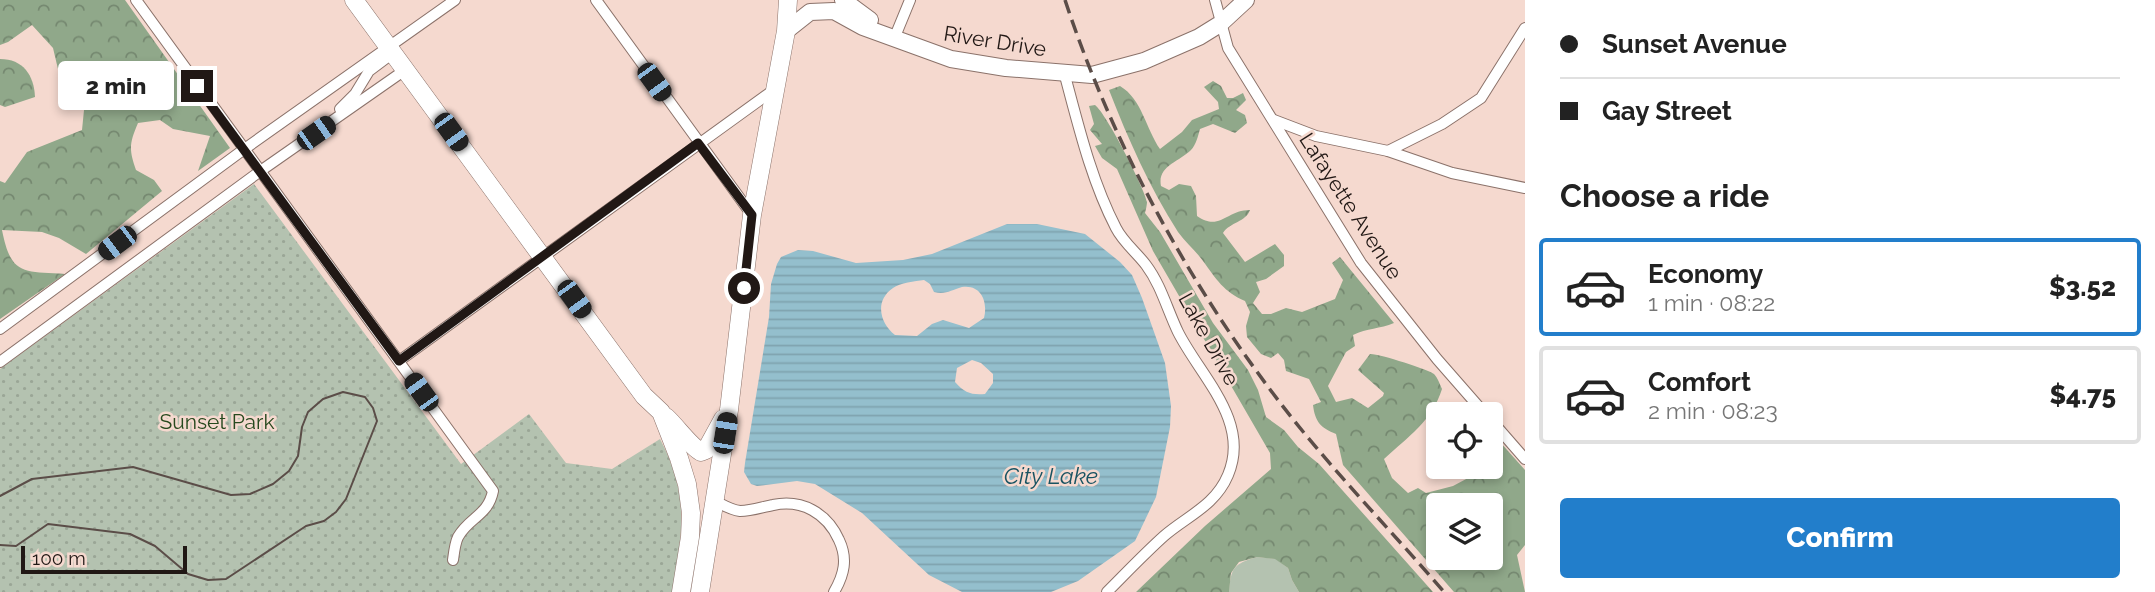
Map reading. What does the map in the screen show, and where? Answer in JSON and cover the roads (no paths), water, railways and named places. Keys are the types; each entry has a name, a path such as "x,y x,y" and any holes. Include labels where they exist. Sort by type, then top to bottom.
{"main road":[{"path":"354,0 644,396 701,452 706,450 729,410"},
{"path":"700,592 729,410 752,215 786,30 788,0"},
{"path":"661,412 679,458 691,513 681,592"}],"street":[{"path":"136,0 493,491 490,504 464,528 457,539 453,560"},
{"path":"0,329 243,150 391,50 455,0"},
{"path":"596,0 752,215"},
{"name":"River Drive","path":"843,0 888,35"},
{"path":"888,35 910,0"},
{"name":"Lafayette Avenue","path":"1215,0 1228,48 1361,263 1475,402"},
{"path":"1220,24 1246,0"},
{"name":"River Drive","path":"786,30 810,12 834,10 863,27 951,59 1006,68 1092,75 1144,61 1199,37 1220,24"},
{"path":"1388,151 1442,124 1481,98 1525,28"},
{"path":"316,133 346,104 369,71 391,50"},
{"path":"0,362 405,70"},
{"name":"Lake Drive","path":"1064,72 1084,145 1116,230 1146,265 1193,359 1215,388 1227,414 1234,455 1229,474 1205,508 1163,537 1107,592"},
{"path":"399,361 775,89"},
{"path":"1274,120 1316,136 1388,151 1452,173 1525,188"},
{"path":"1503,434 1525,459"},
{"path":"715,501 738,511 791,503 808,507 820,514 833,528 845,557 844,572 834,592"}],"water":[{"name":"City Lake","path":"1007,224 1037,224 1085,234 1132,275 1165,363 1171,406 1170,427 1156,497 1135,541 1078,581 1051,592 962,592 929,575 862,513 815,484 797,481 757,486 751,484 744,472 769,317 771,284 781,257 798,250 813,251 856,263 903,260 932,254","holes":["924,280 938,293 962,287 974,288 984,301 984,318 969,328 943,320 932,324 917,336 895,335 883,318 883,299 896,286","972,360 981,363 993,374 993,383 985,394 968,392 955,382 957,368"]}],"tram line":[{"path":"0,496 32,479 133,467 231,495 250,494 273,484 289,471 298,456 302,427 308,412 323,399 343,392 365,397 373,408 377,421 346,499 336,512 324,521 306,526 226,579 208,580 188,574 155,546 130,534 48,524 16,546 0,545"}],"railway":[{"path":"1065,0 1105,106 1129,158 1183,259 1213,307 1298,425 1444,592"}],"park label":[{"name":"Sunset Park","path":"217,421"}]}
